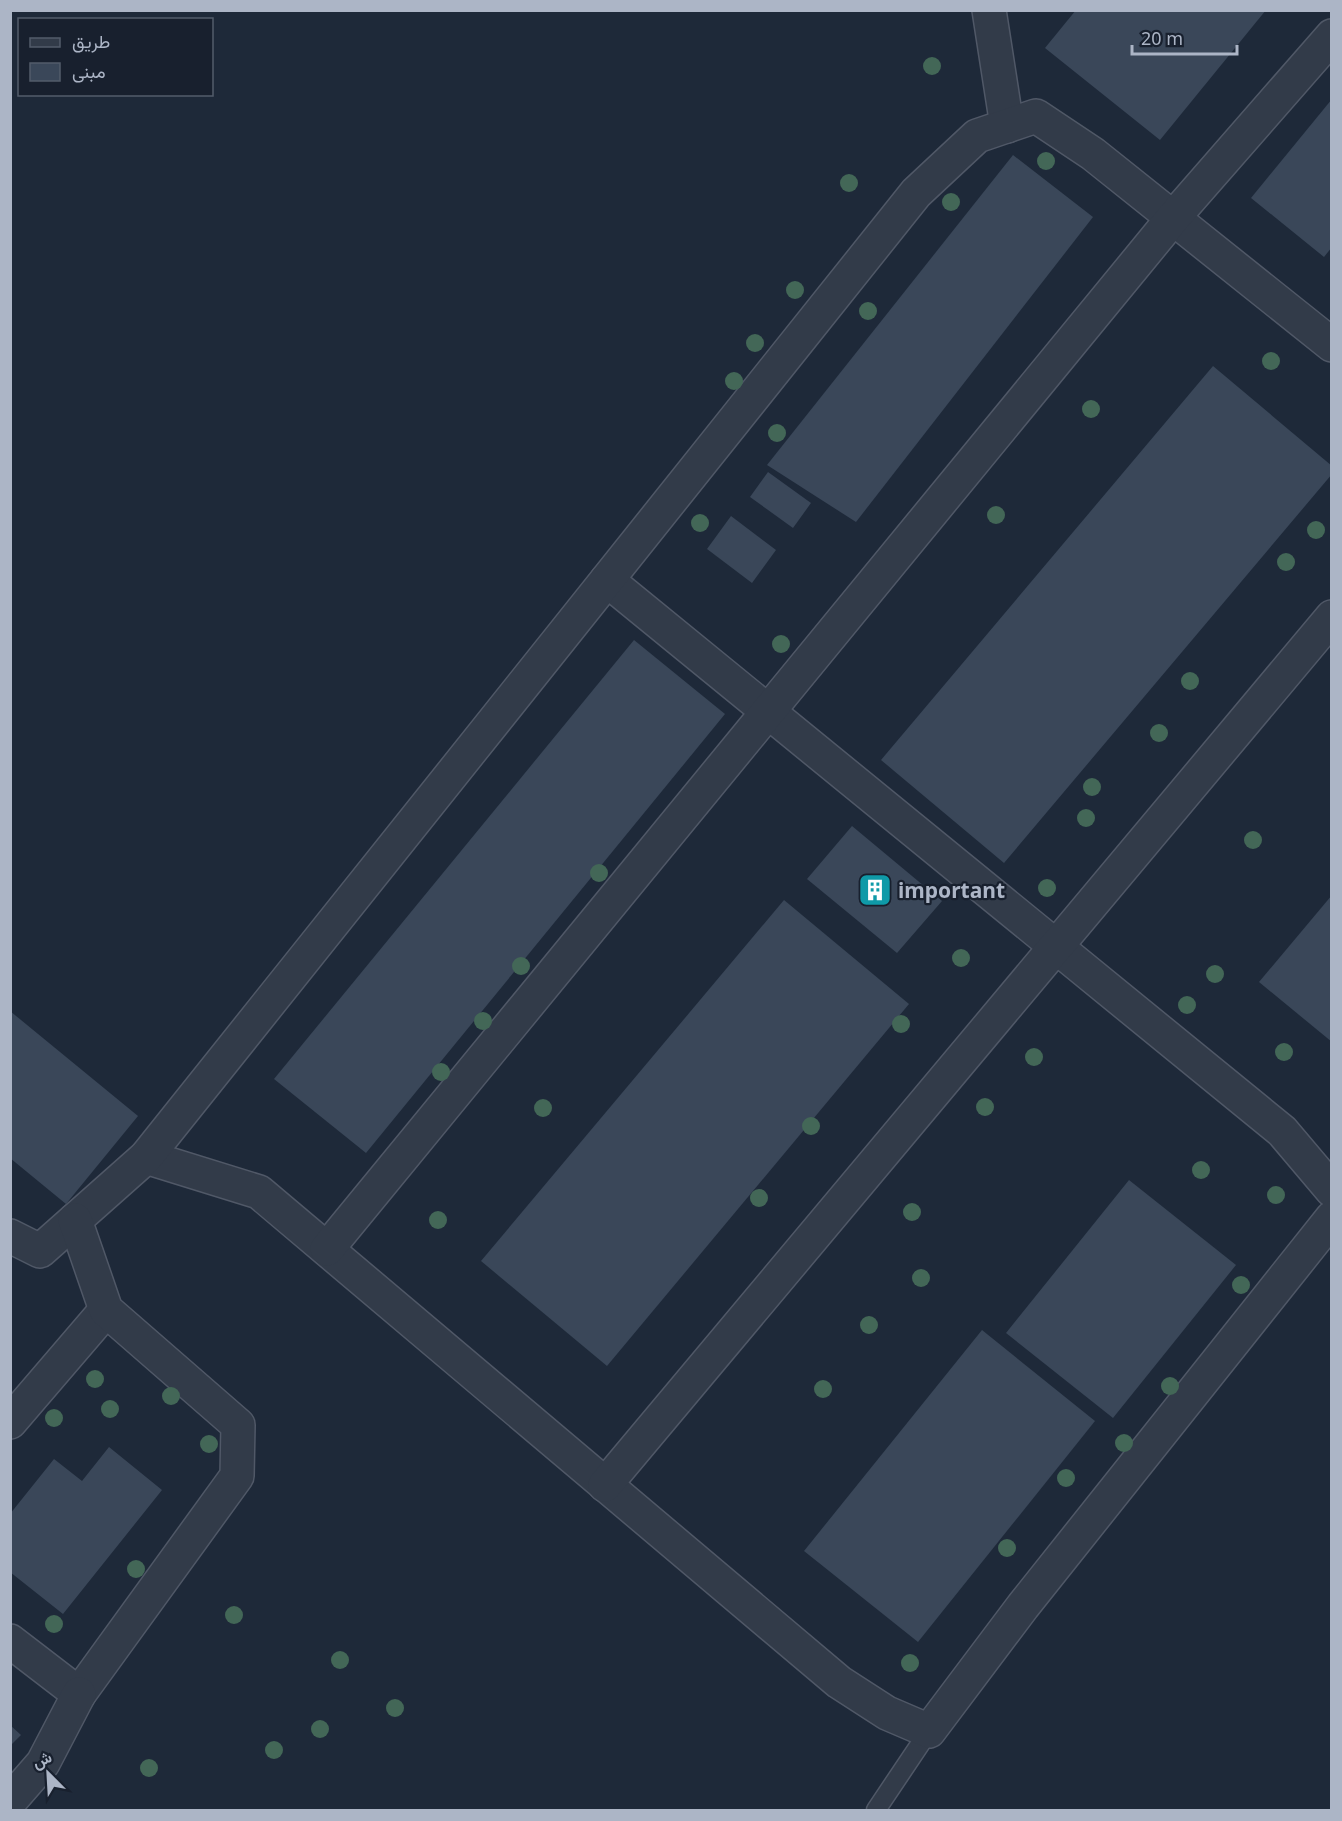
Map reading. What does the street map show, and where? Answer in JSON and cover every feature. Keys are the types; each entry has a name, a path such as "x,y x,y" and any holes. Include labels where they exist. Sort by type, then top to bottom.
{"street":[{"path":"989,10 1007,126"},
{"path":"327,1250 1173,218 1332,36"},
{"path":"10,1236 40,1251 146,1157 916,193 977,136 1036,116 1093,154 1332,345"},
{"path":"607,580 1281,1131 1332,1190"},
{"path":"605,1485 1332,617"},
{"path":"146,1157 259,1192 839,1682 887,1713 929,1731 1023,1606 1332,1218"},
{"path":"10,1801 43,1763 79,1694 237,1476 238,1425 106,1310 75,1220"},
{"path":"10,1422 106,1310"},
{"path":"10,1641 79,1694"}],"lane":[{"path":"876,1810 929,1731"}],"building":[{"path":"1076,10 1266,10 1160,140 1045,48"},
{"path":"1332,99 1332,247 1324,257 1251,198"},
{"path":"1013,155 1093,217 856,522 767,465"},
{"path":"1213,366 1332,466 1332,474 1004,863 881,760"},
{"path":"768,472 811,503 793,528 750,497"},
{"path":"731,516 776,550 752,583 707,549"},
{"path":"634,640 725,714 366,1153 274,1079"},
{"name":"important","path":"852,826 942,901 897,953 807,879"},
{"path":"1332,895 1332,1042 1259,982"},
{"path":"784,900 909,1004 607,1366 481,1261"},
{"path":"10,1011 138,1116 66,1204 10,1158"},
{"path":"1129,1180 1236,1265 1113,1418 1006,1333"},
{"path":"982,1330 1095,1421 918,1642 804,1551"},
{"path":"109,1447 162,1490 63,1614 10,1572 10,1514 54,1459 82,1481"},
{"path":"10,1725 21,1735 10,1746"}],"place":[{"name":"important","path":"875,890"}]}
